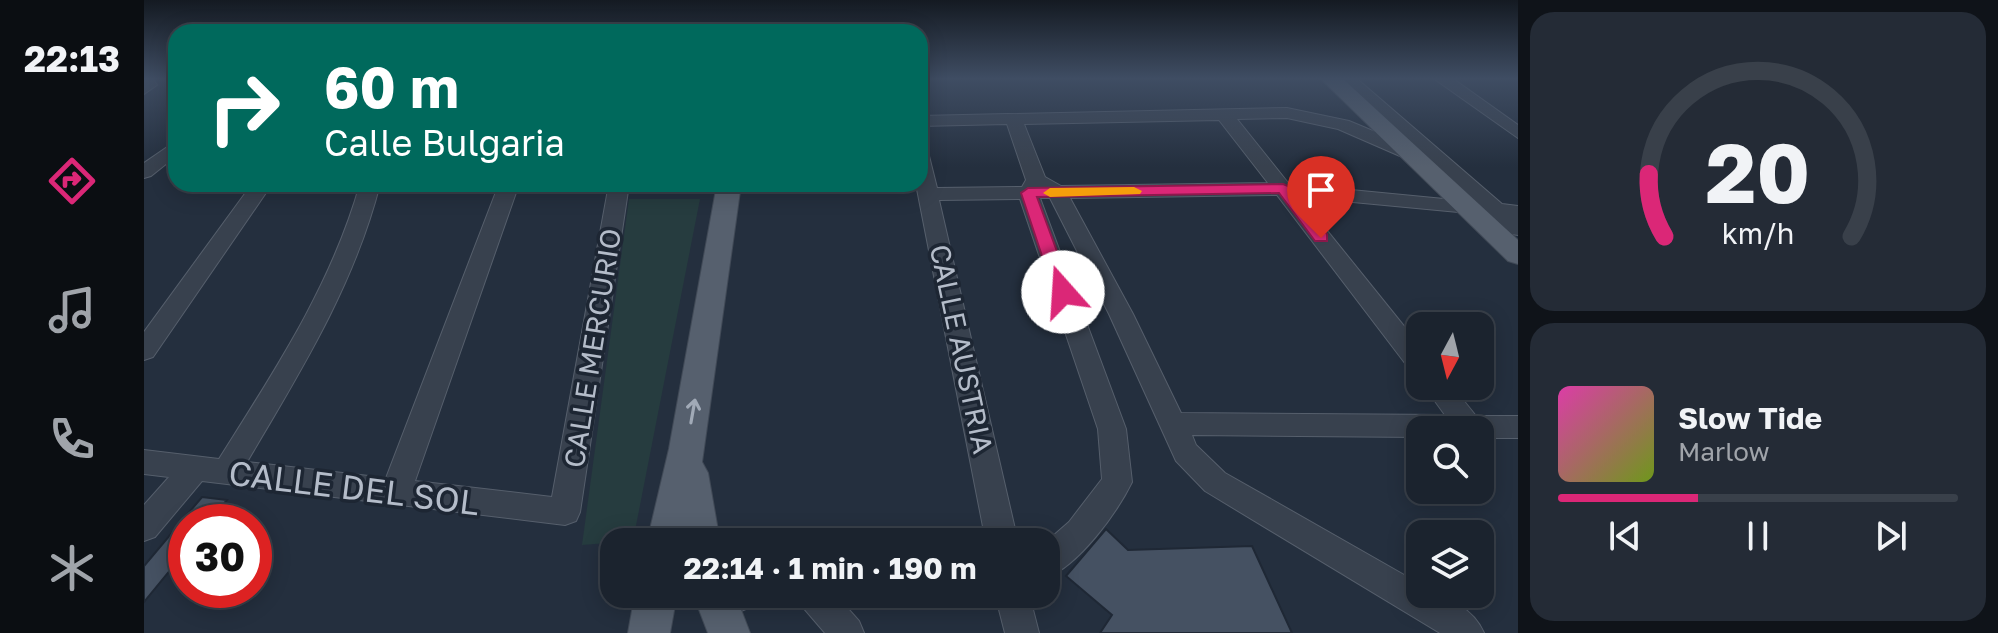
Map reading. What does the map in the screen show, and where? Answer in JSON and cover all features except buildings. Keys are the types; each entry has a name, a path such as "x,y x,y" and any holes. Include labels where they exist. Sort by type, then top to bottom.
{"main road":[{"path":"1361,108 1518,255"},
{"path":"670,528 687,449 728,192"},
{"path":"687,449 698,528"},
{"path":"649,633 653,608"}],"street":[{"path":"1382,108 1508,212 1518,229"},
{"path":"1482,108 1518,133"},
{"path":"928,121 1287,113 1343,125 1407,152"},
{"path":"1224,114 1406,346"},
{"path":"1013,118 1040,189 1112,429 1117,482 1080,532 1060,550"},
{"path":"144,172 168,156"},
{"path":"928,194 1040,189 1283,189 1508,212"},
{"path":"1040,189 1121,314 1186,453 1215,482 1459,625 1467,633"},
{"path":"144,351 256,192"},
{"path":"226,472 299,353 352,246 368,192"},
{"path":"396,492 506,192"},
{"name":"CALLE MERCURIO","path":"565,512 618,192"},
{"name":"CALLE AUSTRIA","path":"928,194 999,528"},
{"path":"1448,400 1461,416"},
{"path":"1171,424 1406,428"},
{"path":"1494,428 1518,427"},
{"name":"CALLE DEL SOL","path":"144,462 565,512"},
{"path":"144,527 195,468"},
{"path":"825,608 847,633"},
{"path":"1016,608 1022,633"}],"green space":[{"path":"629,199 700,199 636,528 600,528 600,544 582,545"}],"slow traffic":[{"path":"1050,193 1134,191"}],"route":[{"path":"1063,292 1028,193 1283,189 1321,238"}]}
